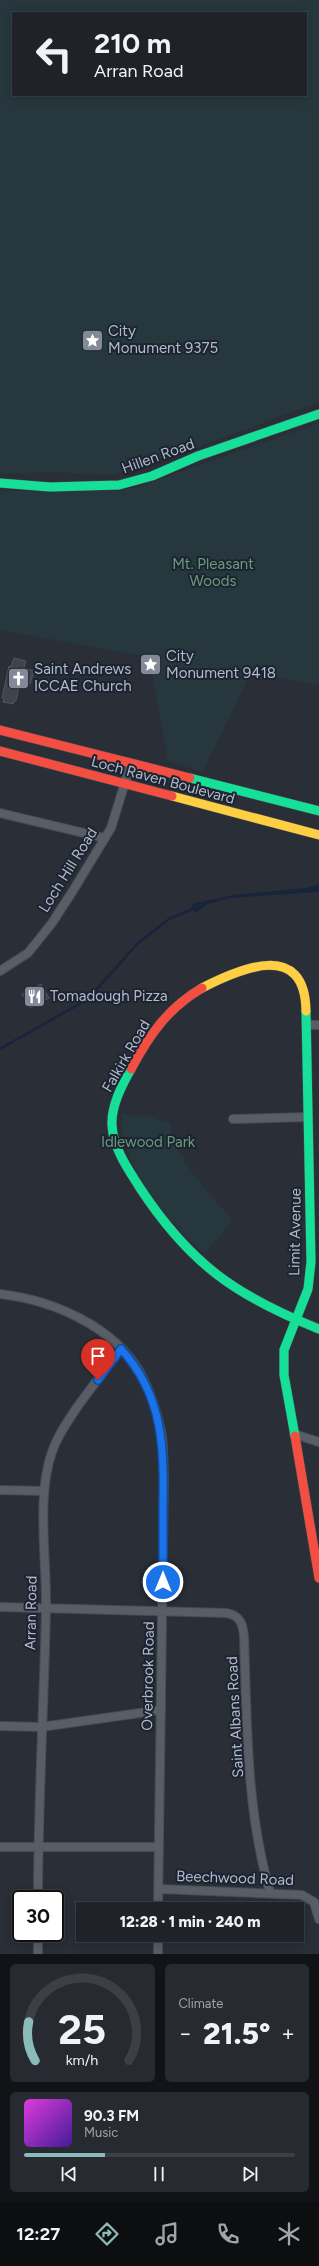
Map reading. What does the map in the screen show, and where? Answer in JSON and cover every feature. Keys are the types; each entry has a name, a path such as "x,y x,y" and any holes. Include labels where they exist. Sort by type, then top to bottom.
{"street":[{"name":"Hillen Road","path":"0,483 50,486 119,485 152,476 198,456 319,414"},
{"name":"Loch Raven Boulevard","path":"0,730 70,755 131,763 319,811"},
{"name":"Loch Raven Boulevard","path":"0,750 162,795 319,835"},
{"path":"70,755 73,770"},
{"name":"Loch Hill Road","path":"0,971 23,958 36,944 52,923 106,838 131,763"},
{"path":"0,813 106,838"},
{"name":"Falkirk Road","path":"276,964 263,964 229,976 207,986 175,1005 164,1018 122,1085 116,1098 112,1123 121,1157 154,1210 180,1243 203,1266 226,1284 267,1308 319,1329"},
{"name":"Limit Avenue","path":"276,964 293,973 303,986 306,995 310,1262 308,1289 284,1350 283,1360 284,1375 319,1578"},
{"path":"307,1025 319,1025"},
{"path":"233,1119 308,1117"},
{"name":"Overbrook Road","path":"1,1296 38,1301 63,1310 95,1327 121,1349 132,1361 143,1378 154,1407 161,1432 164,1476 158,1902"},
{"name":"Arran Road","path":"38,1890 41,1727 46,1608 44,1491 50,1457 56,1441 121,1349"},
{"path":"294,1434 319,1442"},
{"path":"0,1490 44,1491"},
{"name":"Saint Albans Road","path":"0,1607 163,1611 231,1614 238,1617 242,1624 248,1730 259,1846 270,1892"},
{"path":"0,1726 41,1727 161,1710"},
{"path":"0,1847 159,1847"},
{"name":"Beechwood Road","path":"159,1889 270,1892 308,1896 315,1904 319,1920"},
{"path":"38,1942 38,1954"},
{"path":"158,1942 158,1954"}],"green space":[{"path":"0,0 319,0 319,402 217,440 111,475 55,472 0,474"},
{"name":"Mt. Pleasant Woods","path":"319,423 319,685 251,672 203,772 168,761 149,657 0,630 0,491 116,491 137,487"},
{"name":"Idlewood Park","path":"121,1113 140,1117 141,1114 171,1124 171,1139 195,1177 233,1221 204,1254 161,1208 137,1173 128,1154 123,1134"}],"water":[{"path":"319,884 319,892 229,898 208,904 195,913 192,904 233,895 306,888"}],"building":[{"name":"Saint Andrews ICCAE Church","path":"14,658 26,661 24,668 34,671 30,684 20,682 16,701 14,701 13,704 3,702 4,698 2,698 9,666 11,667"},
{"name":"Tomadough Pizza","path":"41,984 49,998 30,1008 22,994"}],"waterway":[{"path":"0,1049 88,999 138,943 169,919 197,907"}],"traffic: fast":[{"path":"0,483 50,487 119,485 152,476 198,456 319,414"},
{"path":"190,778 319,811"},
{"path":"295,1436 284,1375 284,1350 308,1289 311,1262 306,1011"},
{"path":"131,1069 113,1110 113,1134 118,1150 126,1166 159,1215 177,1237 217,1275 263,1304 319,1329"}],"traffic: slow":[{"path":"172,796 319,835"},
{"path":"202,988 235,973 252,968 268,965 283,967 295,975 303,989 306,1011"}],"traffic: jam":[{"path":"0,730 190,778"},
{"path":"0,751 172,796"},
{"path":"131,1069 145,1044 161,1023 179,1004 202,988"},
{"path":"295,1436 319,1578"}],"place":[{"name":"City Monument 9375","path":"93,340"},
{"name":"City Monument 9418","path":"150,665"},
{"name":"Saint Andrews ICCAE Church","path":"19,678"},
{"name":"Tomadough Pizza","path":"35,996"}],"route":[{"path":"98,1380 121,1349 140,1373 154,1407 161,1432 163,1455 163,1582"}]}
